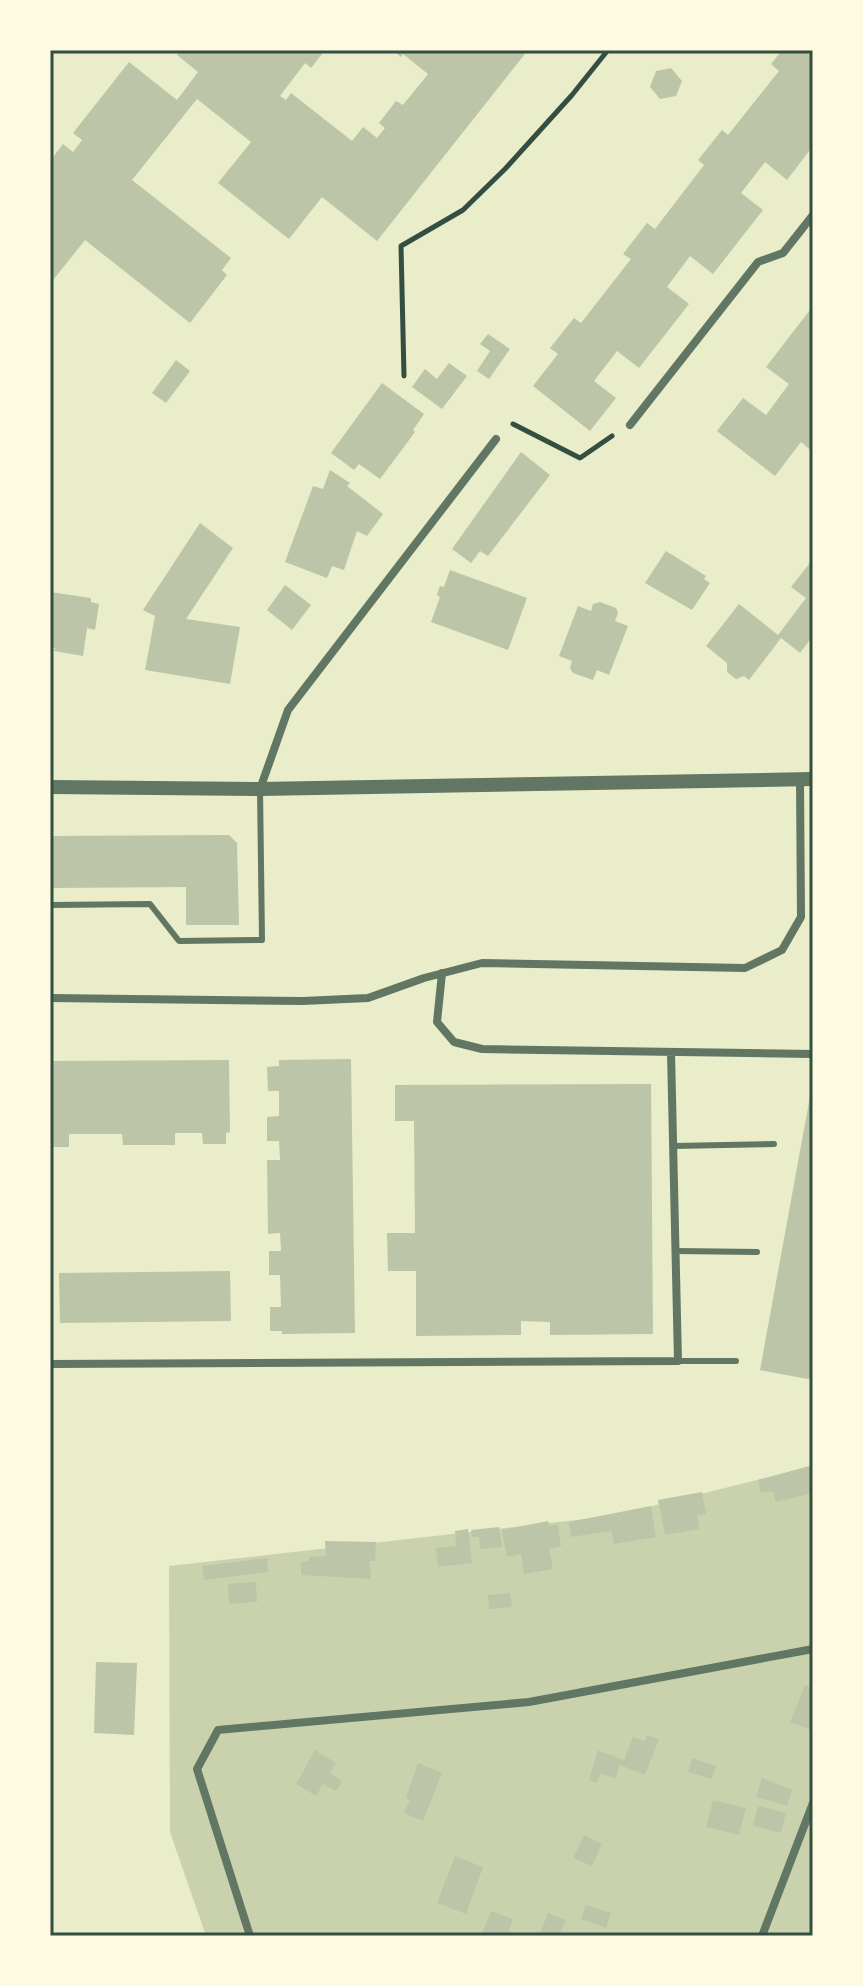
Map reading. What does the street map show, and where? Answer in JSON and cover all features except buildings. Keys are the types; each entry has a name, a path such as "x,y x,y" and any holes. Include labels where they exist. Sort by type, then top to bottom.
{"street":[{"path":"630,425 758,262 783,253 813,215"},
{"path":"260,789 288,710 496,439"},
{"path":"50,787 260,789 806,779 801,917 782,950 745,968 482,963 368,998 303,1001 50,998"},
{"path":"442,973 437,1022 454,1042 482,1049 813,1054"},
{"path":"50,1364 678,1361 671,1052"},
{"path":"250,1936 197,1769 218,1730 529,1702 813,1649"},
{"path":"762,1936 813,1803"}],"lane":[{"path":"50,905 150,904 179,941 262,940 260,789"},
{"path":"673,1146 774,1144"},
{"path":"676,1251 757,1252"},
{"path":"678,1361 736,1361"}],"path":[{"path":"404,376 401,246 463,210 505,169 608,50"},
{"path":"496,439 510,423 580,458 630,425"}],"green space":[{"path":"813,1466 813,1936 206,1936 170,1832 169,1566 612,1516"}]}
